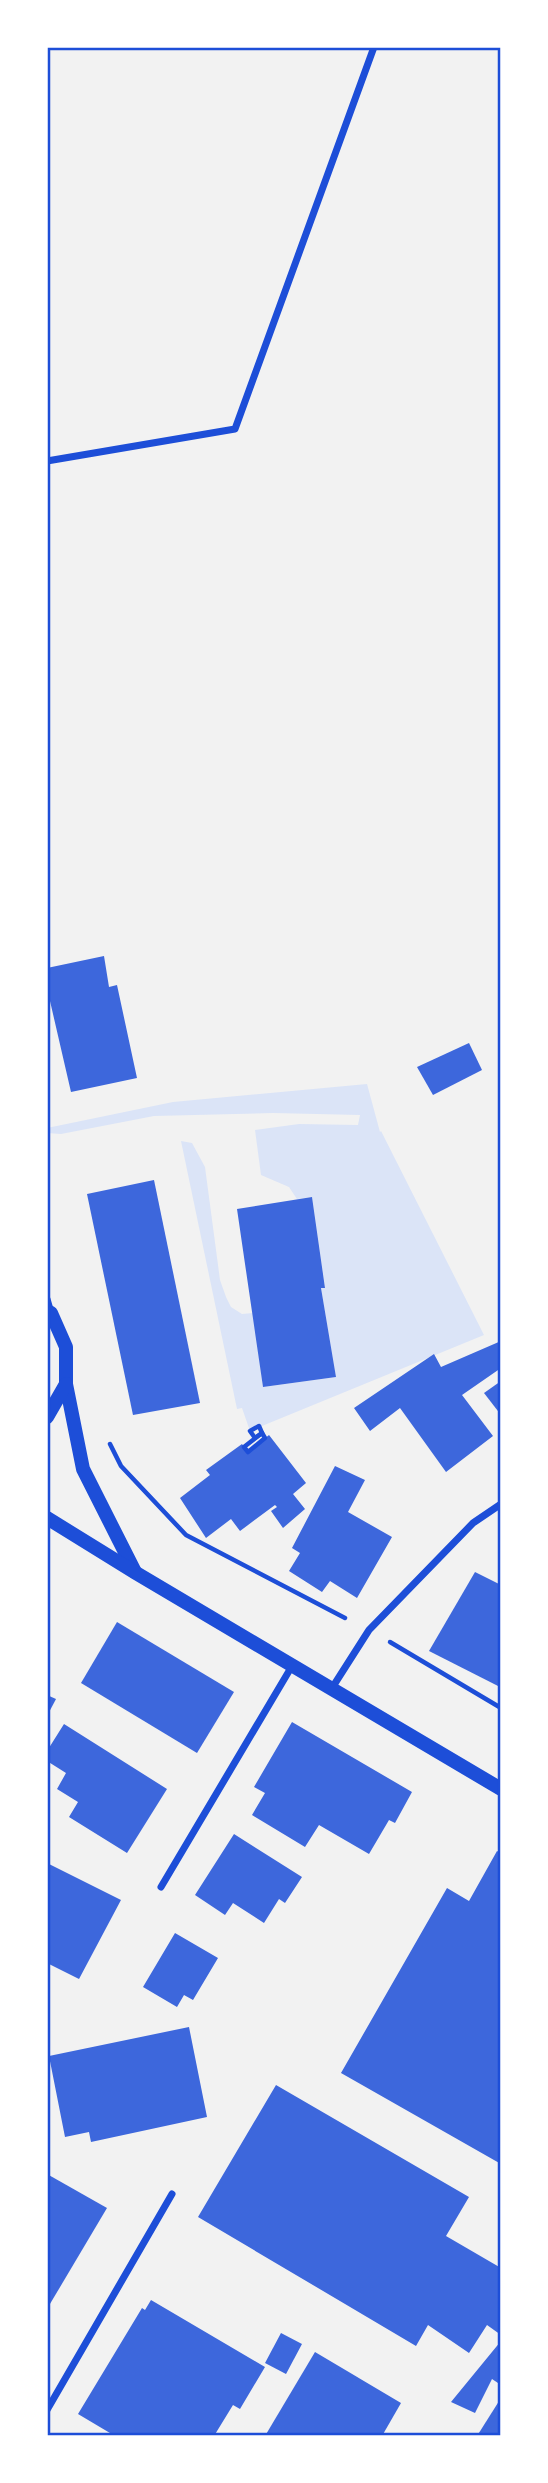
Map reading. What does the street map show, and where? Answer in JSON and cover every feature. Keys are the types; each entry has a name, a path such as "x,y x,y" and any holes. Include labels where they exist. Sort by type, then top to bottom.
{"main road":[{"path":"48,1308 66,1347 66,1384 83,1469 136,1573"},
{"path":"47,1416 66,1384"},
{"path":"47,1518 501,1789"}],"street":[{"path":"47,461 235,429 374,47"},
{"path":"332,1688 369,1630 473,1523 501,1504"},
{"path":"162,1887 292,1666"},
{"path":"47,2410 172,2194"}],"path":[{"path":"255,1438 250,1431 259,1426 265,1438 248,1451 244,1447 262,1433"},
{"path":"110,1443 121,1466 186,1535 369,1630 501,1708"}],"shaded area":[{"path":"367,1084 380,1132 484,1335 250,1431 242,1408 237,1409 181,1141 192,1143 205,1167 220,1280 231,1307 242,1314 253,1313 263,1387 336,1377 321,1288 325,1287 312,1197 297,1199 289,1187 261,1175 255,1130 299,1124 358,1125 360,1115 273,1113 154,1116 61,1134 47,1133 47,1128 173,1102"}],"building":[{"path":"104,956 109,987 117,985 137,1078 71,1092 47,988 47,968"},
{"path":"469,1043 482,1070 433,1095 417,1067"},
{"path":"154,1180 200,1403 133,1415 87,1194"},
{"path":"312,1197 325,1288 321,1288 336,1377 263,1387 237,1209"},
{"path":"501,1341 501,1368 462,1395 493,1436 446,1472 400,1408 370,1431 354,1408 434,1354 441,1367"},
{"path":"501,1381 501,1415 484,1393"},
{"path":"269,1435 306,1483 293,1494 305,1509 283,1528 271,1511 277,1507 275,1505 240,1531 231,1519 206,1538 180,1498 210,1475 206,1470 242,1444 248,1452"},
{"path":"335,1466 365,1480 348,1512 392,1537 357,1598 330,1581 322,1592 289,1571 300,1553 292,1548"},
{"path":"475,1572 501,1585 500,1687 429,1651"},
{"path":"117,1622 234,1692 197,1753 81,1683"},
{"path":"47,1695 56,1699 47,1716"},
{"path":"292,1722 412,1792 395,1823 389,1820 369,1854 319,1825 305,1847 252,1815 265,1793 254,1787"},
{"path":"64,1724 167,1789 127,1853 69,1817 78,1802 57,1789 66,1773 47,1761 47,1751"},
{"path":"234,1834 302,1877 285,1903 279,1899 264,1923 233,1903 225,1915 195,1895"},
{"path":"497,1851 501,1853 501,2164 341,2073 447,1888 469,1901"},
{"path":"47,1863 121,1900 79,1979 47,1963"},
{"path":"175,1933 218,1958 193,2000 184,1995 177,2007 143,1987"},
{"path":"189,2027 207,2117 91,2142 89,2132 65,2137 49,2056"},
{"path":"276,2085 469,2197 446,2236 501,2268 501,2335 487,2325 469,2353 428,2325 416,2346 198,2217"},
{"path":"47,2174 107,2208 47,2309"},
{"path":"151,2300 265,2367 240,2409 233,2405 214,2436 115,2436 78,2414 142,2308 145,2310"},
{"path":"281,2333 302,2344 286,2374 265,2363"},
{"path":"501,2341 501,2385 492,2379 475,2413 451,2402"},
{"path":"315,2352 401,2403 382,2436 265,2436"},
{"path":"501,2398 501,2436 477,2436"}]}
